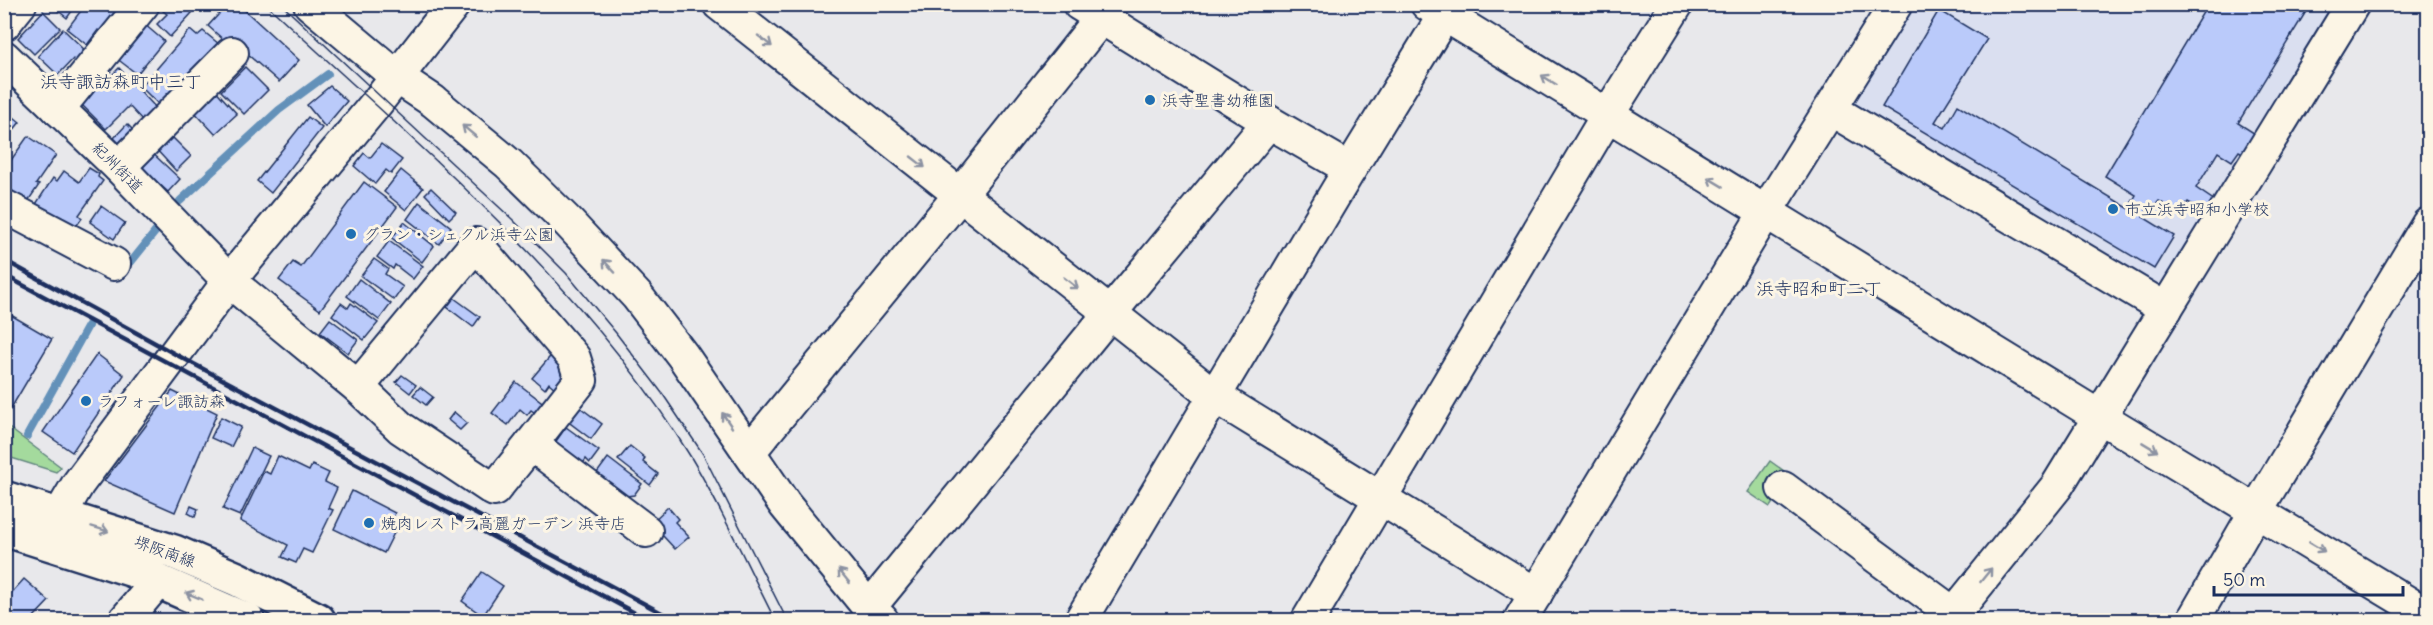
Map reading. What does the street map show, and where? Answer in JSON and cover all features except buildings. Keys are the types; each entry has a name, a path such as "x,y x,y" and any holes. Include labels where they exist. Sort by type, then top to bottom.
{"main road":[{"name":"堺阪南線","path":"4,498 52,529 133,570 247,621"},
{"name":"堺阪南線","path":"7,534 52,529 174,552 237,579 318,621"}],"street":[{"path":"4,24 20,4"},
{"path":"58,109 144,4"},
{"path":"310,4 397,77 433,101 509,164 567,221 637,296 683,356 785,505 876,614 1110,313 1269,122"},
{"path":"52,529 78,484 229,281 454,4"},
{"path":"719,4 1216,397 1536,594"},
{"path":"1308,621 1382,500 1607,116 1677,4"},
{"path":"1520,621 1765,213 1832,110 1896,4"},
{"path":"1783,488 1952,617 2057,486 2353,4"},
{"path":"1081,621 1350,169 1441,8 1607,116 1765,213 2256,511 2426,609"},
{"path":"749,452 960,195 1090,11 1269,122 1350,169"},
{"path":"119,167 231,53"},
{"name":"紀州街道","path":"4,57 119,167 229,281 358,387 401,428 494,490 531,444"},
{"path":"1832,110 2166,309"},
{"path":"4,206 114,264"},
{"path":"2193,621 2256,511 2428,224"},
{"path":"358,387 476,244 574,358 581,380 531,444 646,531"},
{"path":"125,621 158,581"}],"shaded area":[{"name":"市立浜寺昭和小学校","path":"1896,5 2353,5 2166,309 1832,110"}],"green space":[{"path":"5,425 61,467 56,472 5,456"},
{"path":"1770,461 1791,476 1770,507 1748,492"}],"waterway":[{"path":"180,201 279,110 328,74"},
{"path":"131,262 160,226"},
{"path":"27,436 88,326"}],"tram line":[{"path":"266,4 495,218 601,333 649,394 692,459 725,519 775,620"},
{"path":"281,4 512,219 566,273 616,333 662,393 703,454 787,620"}],"railway":[{"path":"4,260 175,354 675,620"},
{"path":"4,275 648,620"}],"place":[{"name":"浜寺聖書幼稚園","path":"1150,100"},
{"name":"市立浜寺昭和小学校","path":"2113,209"},
{"name":"グラン・シェクル浜寺公園","path":"351,234"},
{"name":"ラフォーレ諏訪森","path":"86,401"},
{"name":"焼肉レストラ高麗ガーデン 浜寺店","path":"369,523"}],"district":[{"name":"浜寺諏訪森町中三丁","path":"121,81"},
{"name":"浜寺昭和町二丁","path":"1819,288"}]}
